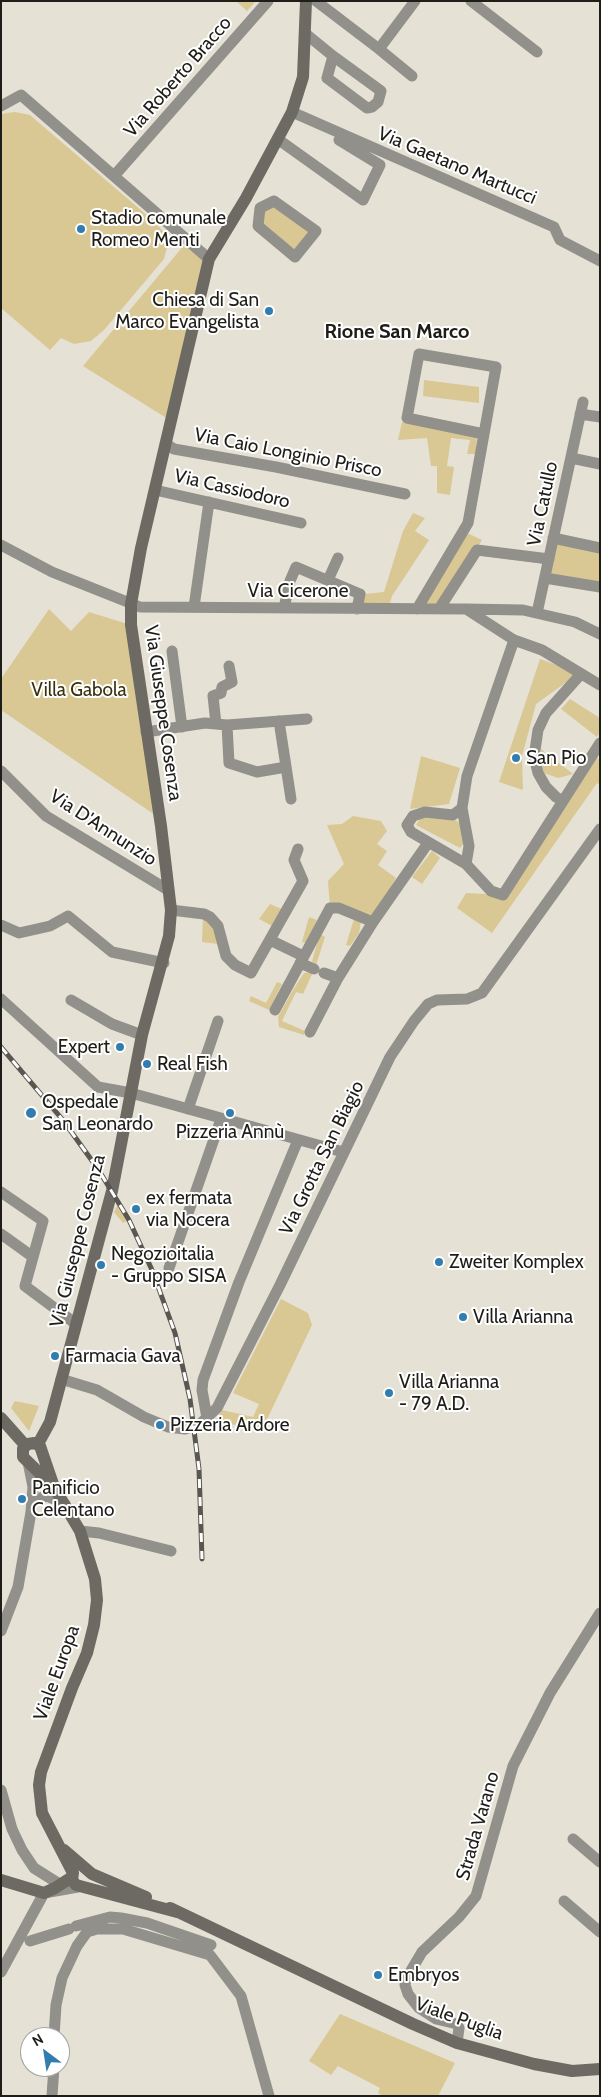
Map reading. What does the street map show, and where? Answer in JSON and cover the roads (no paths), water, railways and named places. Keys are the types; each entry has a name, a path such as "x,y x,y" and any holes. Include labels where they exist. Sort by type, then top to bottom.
{"main road":[{"name":"Via Giuseppe Cosenza","path":"33,1454 50,1422 112,1191 142,1035 164,962 169,936 171,910 161,826 130,625 131,604 141,548 209,259 279,140 292,112 302,77 306,34 306,1"},
{"path":"1,1418 33,1454"},
{"name":"Viale Europa","path":"33,1454 80,1531 95,1579 97,1600 94,1625 87,1653 47,1756 39,1785 42,1813 59,1845"},
{"path":"59,1845 77,1881"},
{"name":"Viale Puglia","path":"59,1845 88,1871 457,2043 534,2064 572,2071 600,2069"},
{"path":"1,1880 44,1893 61,1885 77,1881 92,1881 88,1871 78,1868 77,1881"},
{"name":"Viale Puglia","path":"77,1881 177,1912"}],"street":[{"name":"Via Roberto Bracco","path":"114,176 268,1"},
{"path":"316,1 412,76"},
{"path":"379,49 415,1"},
{"path":"475,2 537,52"},
{"path":"306,34 381,91 378,102 372,107 367,108 327,78 333,56"},
{"path":"1,106 21,95 209,259"},
{"name":"Via Gaetano Martucci","path":"292,112 554,227 560,240 600,261"},
{"path":"279,140 363,200 380,165 330,135"},
{"path":"246,198 260,208"},
{"path":"274,201 316,231 295,257 258,226 260,208 274,201"},
{"path":"417,609 468,523 484,434 496,367 419,354 407,418 484,434"},
{"name":"Via Catullo","path":"537,614 583,402"},
{"path":"580,414 600,417"},
{"name":"Via Caio Longinio Prisco","path":"166,444 174,449 276,467 404,494"},
{"path":"571,458 600,464"},
{"name":"Via Cassiodoro","path":"155,490 301,523"},
{"path":"194,607 210,502"},
{"path":"553,538 600,548"},
{"name":"Via Cicerone","path":"1,545 52,572 140,607 523,610 575,622 600,634"},
{"path":"439,609 477,550 549,559"},
{"path":"328,580 338,558"},
{"path":"284,608 290,581 296,567 360,594 357,609"},
{"path":"545,578 600,587"},
{"path":"466,609 514,640 542,650 600,685"},
{"path":"466,864 469,846 462,808 467,776 514,640"},
{"path":"172,652 182,727"},
{"path":"229,666 232,682 222,687 221,693 213,696 229,763 257,772 286,766"},
{"path":"563,801 546,787 538,773 534,756 538,730 546,713 581,674"},
{"path":"146,732 182,727 308,719"},
{"path":"279,721 291,799"},
{"path":"462,808 454,816 425,812 413,816 407,824 411,832 466,864 491,891 503,895 563,801 598,751"},
{"name":"Via D'Annunzio","path":"1,771 46,816 168,890"},
{"name":"Via Grotta San Biagio","path":"61,1379 97,1390 144,1417 168,1427 185,1429 200,1424 217,1408 232,1382 390,1057 428,1004 437,1000 467,999 482,993 600,829"},
{"path":"310,1032 338,978 373,922 428,843"},
{"path":"171,910 204,914 210,917 218,926 226,956 235,965 251,974 303,881 294,860 298,849"},
{"path":"275,1010 330,908 339,908 373,922"},
{"path":"1,925 19,933 50,926 68,916 112,952 164,962"},
{"path":"270,940 319,971 338,978"},
{"path":"1,999 98,1087 131,1093 344,1152"},
{"path":"71,1000 112,1024 142,1035"},
{"path":"188,1109 218,1021"},
{"path":"169,1268 222,1119"},
{"path":"207,1418 202,1390 203,1380 239,1282 298,1140"},
{"path":"1,1192 43,1221 25,1286 76,1324"},
{"path":"1,1234 33,1257"},
{"path":"1,1631 5,1607 18,1587 32,1503 33,1454"},
{"path":"32,1503 37,1498 47,1496 65,1504"},
{"path":"80,1531 99,1532 171,1551"},
{"name":"Strada Varano","path":"457,2043 459,2028 457,2024 436,2019 419,2008 408,1994 405,1985 406,1979 422,1952 459,1918 476,1896 513,1766 550,1693 600,1613"},
{"path":"1,1790 12,1829 34,1868 61,1885"},
{"path":"573,1839 600,1862"},
{"path":"1,1972 44,1893 77,1881"},
{"path":"564,1901 600,1932"},
{"path":"30,1941 110,1917 147,1923 210,1950 241,1996 269,2096"},
{"path":"71,1928 68,1933 75,1933 82,1939"},
{"path":"55,2027 56,2005 62,1978 76,1946 87,1932 97,1929 123,1929 210,1950"},
{"path":"210,1950 218,1930"},
{"path":"1,1951 16,1946"},
{"path":"52,2096 53,2077"}],"railway":[{"path":"1,1047 62,1119 98,1169 129,1220 152,1270 175,1333 190,1399 199,1469 202,1559"}],"place":[{"name":"Stadio comunale Romeo Menti","path":"81,229"},
{"name":"Chiesa di San Marco Evangelista","path":"269,311"},
{"name":"San Pio","path":"516,758"},
{"name":"Expert","path":"120,1047"},
{"name":"Real Fish","path":"147,1064"},
{"name":"Ospedale San Leonardo","path":"31,1113"},
{"name":"Pizzeria Annù","path":"230,1113"},
{"name":"ex fermata via Nocera","path":"136,1209"},
{"name":"Zweiter Komplex","path":"439,1262"},
{"name":"Negozioitalia - Gruppo SISA","path":"101,1265"},
{"name":"Villa Arianna","path":"463,1317"},
{"name":"Farmacia Gava","path":"55,1356"},
{"name":"Villa Arianna - 79 A.D.","path":"389,1393"},
{"name":"Pizzeria Ardore","path":"160,1425"},
{"name":"Panificio Celentano","path":"22,1499"},
{"name":"Embryos","path":"378,1975"}],"district":[{"name":"Rione San Marco","path":"397,332"}],"park label":[{"name":"Villa Gabola","path":"79,690"}]}
